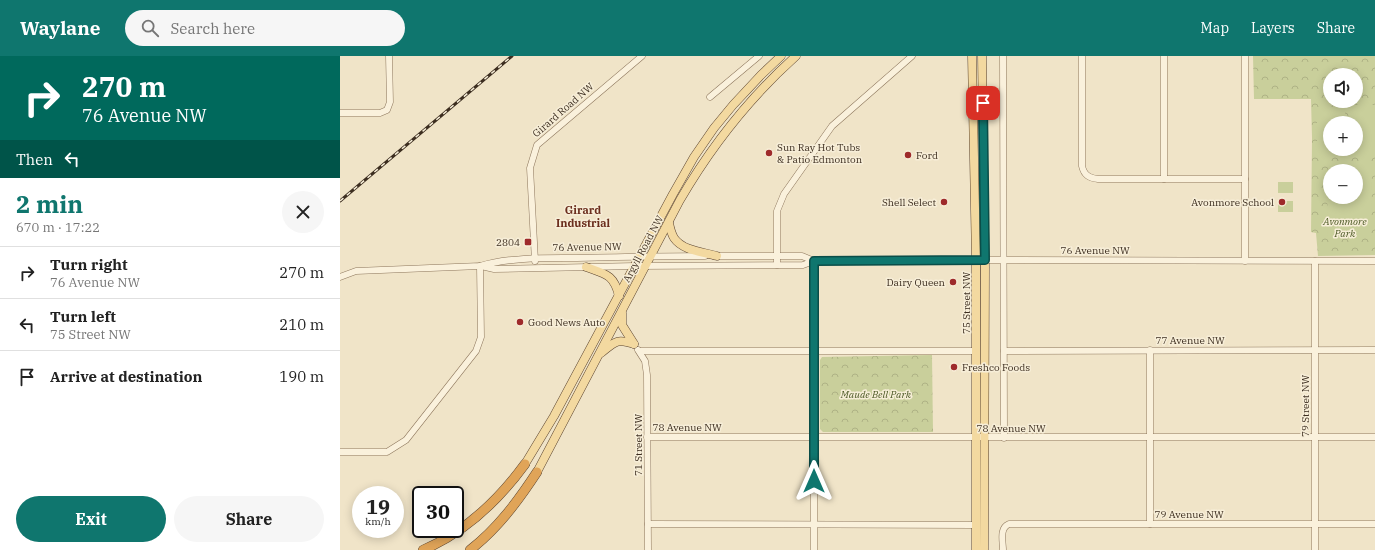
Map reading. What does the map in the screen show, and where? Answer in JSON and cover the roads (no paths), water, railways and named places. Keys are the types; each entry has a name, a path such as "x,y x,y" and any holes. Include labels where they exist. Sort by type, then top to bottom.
{"highway":[{"path":"423,550 456,532 482,513 505,490 525,464"},
{"path":"470,550 508,514 537,472"}],"main road":[{"name":"Argyll Road NW","path":"525,464 554,416 688,167 706,140 747,89 782,56"},
{"name":"Argyll Road NW","path":"537,472 691,182 722,135 754,96 768,81 796,56"},
{"name":"75 Street NW","path":"972,56 976,260 976,550"},
{"name":"75 Street NW","path":"982,56 985,260 984,550"},
{"path":"669,223 672,234 678,243 689,249 717,256"},
{"path":"586,267 602,272 612,278 619,296"},
{"path":"622,311 622,325 634,344"},
{"path":"599,354 614,343 620,341 634,344"}],"street":[{"path":"340,113 380,113 387,110 390,102 389,56"},
{"name":"Girard Road NW","path":"534,268 535,258 530,168 537,144 642,56"},
{"path":"710,97 759,56"},
{"path":"777,265 776,215 784,194 832,126 912,56"},
{"path":"1003,56 1004,438"},
{"path":"1082,56 1082,166 1083,171 1087,175 1095,178 1245,179"},
{"path":"1164,56 1164,179"},
{"path":"1245,56 1245,261"},
{"name":"76 Avenue NW","path":"340,277 356,271 480,266 494,262 535,258 640,256 802,256 814,261"},
{"name":"76 Avenue NW","path":"480,266 494,269 803,265 814,261 976,260 1375,261"},
{"path":"814,261 814,550"},
{"name":"79 Street NW","path":"1315,261 1315,550"},
{"path":"340,452 387,452 402,444 476,351 481,337 480,266"},
{"name":"71 Street NW","path":"634,344 640,351 645,361 647,371 648,550"},
{"path":"1150,350 1150,524"},
{"name":"77 Avenue NW","path":"1004,351 1375,350"},
{"path":"640,351 976,351"},
{"name":"78 Avenue NW","path":"647,438 1375,437"},
{"path":"648,524 976,525"},
{"name":"79 Avenue NW","path":"1003,550 1002,533 1004,527 1009,524 1375,524"}],"railway":[{"path":"340,201 512,56"}],"place":[{"name":"Sun Ray Hot Tubs & Patio Edmonton","path":"769,153"},
{"name":"Ford","path":"908,155"},
{"name":"Shell Select","path":"944,202"},
{"name":"Avonmore School","path":"1282,202"},
{"name":"2804","path":"528,242"},
{"name":"Dairy Queen","path":"953,282"},
{"name":"Good News Auto","path":"520,322"},
{"name":"Freshco Foods","path":"954,367"}],"district":[{"name":"Girard Industrial","path":"583,216"}],"park label":[{"name":"Avonmore Park","path":"1345,226"},
{"name":"Maude Bell Park","path":"876,394"}]}
